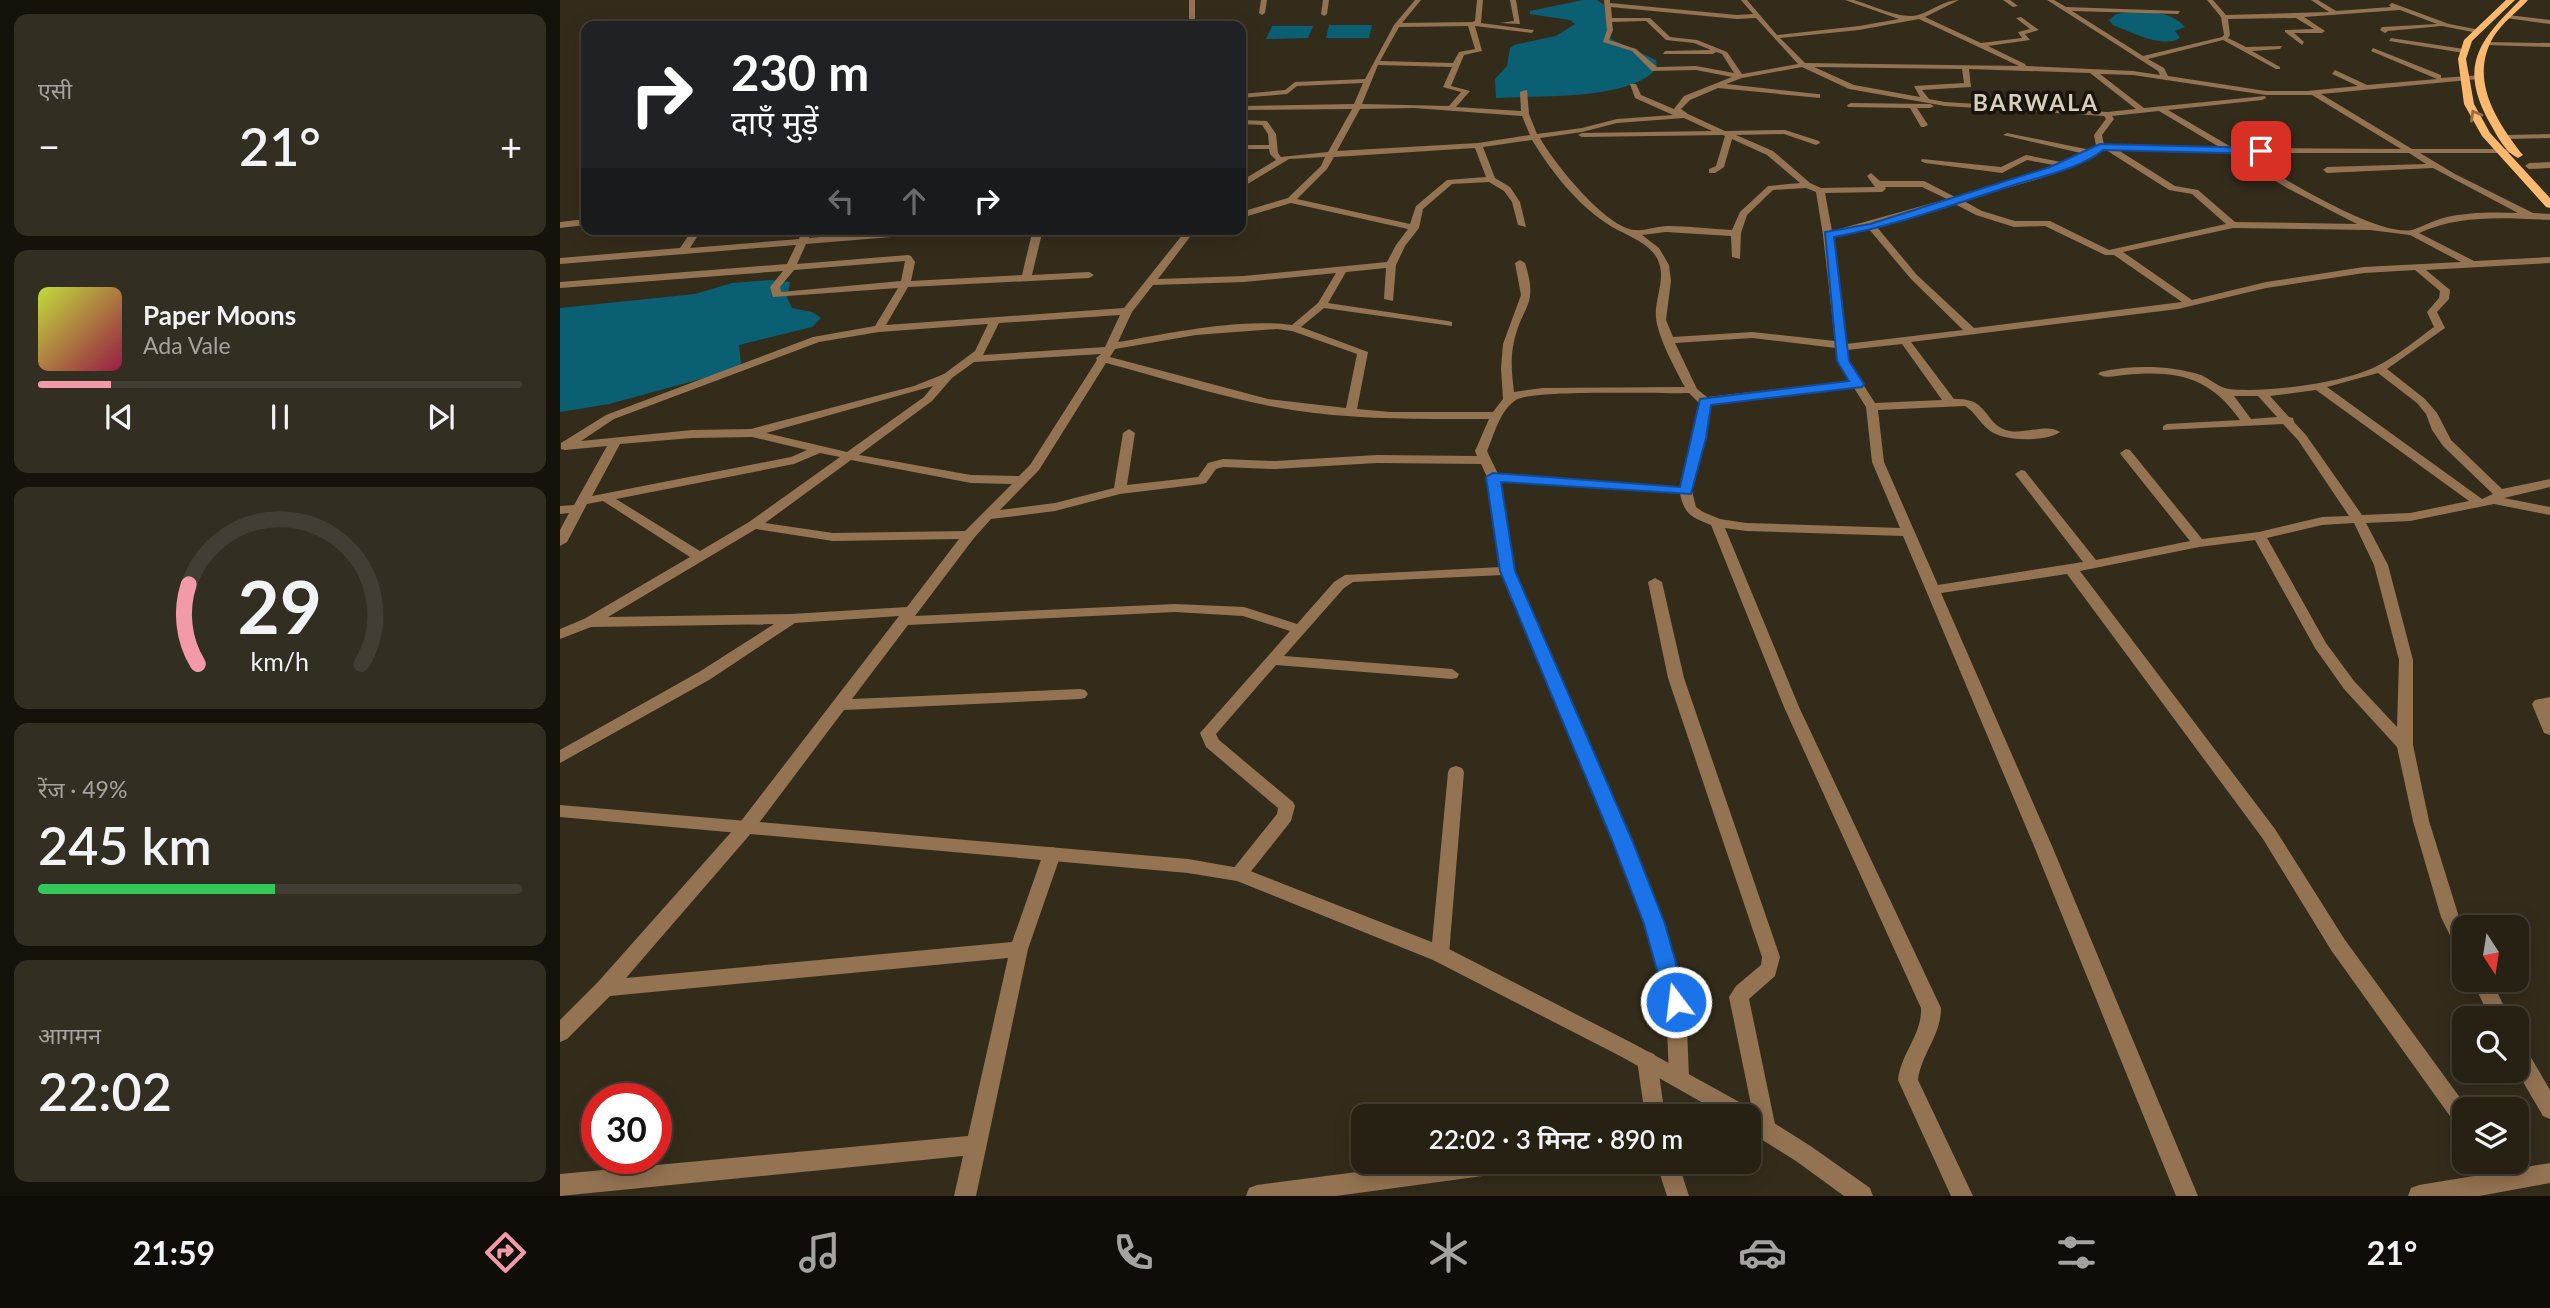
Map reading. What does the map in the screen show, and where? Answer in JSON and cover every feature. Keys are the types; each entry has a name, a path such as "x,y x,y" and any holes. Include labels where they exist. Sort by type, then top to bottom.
{"main road":[{"path":"2511,0 2468,40 2462,59 2469,104 2486,134 2550,205"},
{"path":"2524,0 2480,54 2480,91 2514,151 2550,188"}],"street":[{"path":"1192,0 1192,21"},
{"path":"1262,13 1264,0"},
{"path":"1324,14 1326,0"},
{"path":"1246,214 1291,200 1324,167 1358,105 1375,64 1397,25 1418,0"},
{"path":"1476,23 1480,0"},
{"path":"1397,25 1517,24 1513,0"},
{"path":"1744,0 1803,65 1852,87 1945,104"},
{"path":"1848,0 1907,19"},
{"path":"1775,37 1859,28 1920,17 1956,0"},
{"path":"2006,0 2015,6"},
{"path":"2050,0 2161,70 2164,76"},
{"path":"2121,0 2130,10"},
{"path":"2064,9 2179,14 2172,0"},
{"path":"2210,0 2224,17 2227,35 2224,38"},
{"path":"2314,0 2333,11"},
{"path":"2381,0 2448,26 2478,31"},
{"path":"1741,76 1696,68 1654,68 1633,50 1604,40 1610,30 1608,2 1737,17 1757,16"},
{"path":"1696,6 1704,13"},
{"path":"2224,17 2297,16 2333,11 2401,8"},
{"path":"2297,16 2322,31 2287,32 2302,43"},
{"path":"1920,17 2029,68"},
{"path":"2508,17 2550,22"},
{"path":"1610,20 1647,18 1668,38 1695,41 1725,53 1741,76"},
{"path":"1980,46 2028,39 2020,33 2036,30 2019,18"},
{"path":"1452,107 1465,92 1447,87 1461,53 1480,50 1471,26 1476,23 1532,31"},
{"path":"2385,31 2382,29 2448,26"},
{"path":"2142,58 2224,38 2278,68"},
{"path":"2391,40 2464,51"},
{"path":"2486,44 2550,45"},
{"path":"2246,49 2280,47"},
{"path":"2373,50 2443,79"},
{"path":"1665,53 1725,53"},
{"path":"1375,64 1456,65"},
{"path":"1683,115 1677,109 1684,100 1741,76 1803,65 2092,71 2164,76 2266,93 2309,93 2434,166 2530,216"},
{"path":"1924,99 1917,88 1968,85 1965,67"},
{"path":"2092,71 2142,110"},
{"path":"2335,72 2366,87"},
{"path":"1851,105 1913,107 1945,104 2107,114 2479,76"},
{"path":"1246,96 1287,92 1292,85 1298,84 1366,81"},
{"path":"1633,86 1638,96 1650,98 1663,108 1770,153 1807,185 1820,191 1880,191 1880,184 1871,176"},
{"path":"1721,86 1816,96"},
{"path":"1524,92 1525,114 1537,137 1537,145 1545,157 1592,207 1610,222 1636,233 1661,258 1667,286 1661,317 1692,390 1704,401 1858,384"},
{"path":"1246,108 1358,105 1452,107 1525,114"},
{"path":"1913,107 1924,125"},
{"path":"2160,108 2230,151 2370,227"},
{"path":"2107,114 2110,119 2097,139 2100,149 2172,188 2194,192 2233,225"},
{"path":"1246,182 1280,160 1332,153 1478,145 1537,137 1617,121 1683,115"},
{"path":"1246,122 1264,122 1272,134 1274,154 1280,160"},
{"path":"1560,133 1595,136 1788,132 1816,144"},
{"path":"1712,171 1720,167 1727,134"},
{"path":"2007,135 2100,149 2514,151"},
{"path":"2505,137 2550,136"},
{"path":"1478,145 1491,179"},
{"path":"1246,146 1274,147"},
{"path":"1828,235 1872,227 2064,165 2100,149"},
{"path":"1925,161 2002,170 2027,157 2064,165"},
{"path":"2529,166 2550,165"},
{"path":"2327,170 2434,166"},
{"path":"1389,299 1391,265 1414,228 1419,208 1450,181 1491,179 1507,189 1516,202 1522,225"},
{"path":"1880,184 1924,184 1979,214 2014,223 2047,223 2105,253 2233,225 2370,227 2412,233 2471,264"},
{"path":"1737,257 1736,233 1739,217 1771,188 1807,185"},
{"path":"1820,191 1843,361 1872,407 1878,462 2038,834 2186,1196"},
{"path":"1291,200 1414,228"},
{"path":"2412,233 2425,226 2459,218 2491,215 2550,217"},
{"path":"560,225 581,223"},
{"path":"1872,227 1913,277 1972,332"},
{"path":"1636,233 1666,229 1736,233"},
{"path":"684,249 694,235"},
{"path":"805,235 791,267 775,287 776,294 782,296 905,284 1089,275"},
{"path":"560,261 871,235"},
{"path":"1026,279 1037,235"},
{"path":"560,1033 605,988 747,827 969,534 1034,467 1107,351 1128,311 1191,235"},
{"path":"2116,252 2189,302"},
{"path":"560,285 908,258 910,261 905,284 879,329"},
{"path":"1671,340 1752,335 1841,347 1905,341 2189,302 2266,285 2364,270 2550,260"},
{"path":"1509,399 1510,338 1522,314 1527,293 1520,263"},
{"path":"1151,282 1244,279 1274,274 1342,271 1391,265"},
{"path":"2224,392 2261,393 2318,386 2380,369 2440,328 2432,312 2444,299 2445,290 2417,267"},
{"path":"1294,328 1322,305 1342,271"},
{"path":"1322,305 1448,324"},
{"path":"564,446 610,417 795,345 817,339 879,329 1128,311"},
{"path":"752,433 918,388 948,376 979,353 995,321"},
{"path":"972,359 1107,351 1196,332 1266,326 1294,328 1363,352 1351,411"},
{"path":"1905,341 1950,401"},
{"path":"1107,351 1267,402 1431,416 1496,416"},
{"path":"2104,374 2137,369 2161,371 2202,381 2224,392 2247,421"},
{"path":"2380,369 2421,401 2431,413 2447,443 2497,497 2550,511"},
{"path":"560,634 589,622 754,525 928,399 948,376"},
{"path":"2318,386 2478,502"},
{"path":"1679,1078 1676,1002 1655,924 1617,827 1507,571 1493,477 1481,448 1496,416 1509,399 1532,392 1692,390"},
{"path":"2261,393 2289,420 2358,519 2381,565 2406,660 2405,746 2421,821 2452,921"},
{"path":"1704,401 1699,438 1686,491 1690,508 1698,515 1717,523 1746,527 1908,532"},
{"path":"1872,407 1950,401 1972,403 1992,428 2000,433 2011,435 2054,432"},
{"path":"2167,428 2289,420"},
{"path":"564,446 692,434 752,433 971,479 1022,480"},
{"path":"1120,490 1129,433"},
{"path":"560,542 583,505 616,441"},
{"path":"560,510 605,497 789,461 820,448"},
{"path":"2126,453 2199,543"},
{"path":"987,516 1055,507 1120,490 1202,480 1212,466 1223,463 1275,465 1377,459 1484,460"},
{"path":"2021,474 2091,563"},
{"path":"1493,477 1686,491"},
{"path":"1933,590 2071,569 2199,543 2259,536 2314,522 2410,517 2550,483"},
{"path":"605,497 700,557"},
{"path":"1717,523 1749,611 1801,730 1931,1008 1933,1020 1929,1035 1908,1070 1908,1080 1962,1196"},
{"path":"754,525 833,537 969,534"},
{"path":"2259,536 2320,645 2349,685 2405,746"},
{"path":"2071,569 2269,834 2338,945 2452,1102"},
{"path":"1239,874 1284,817 1287,806 1212,743 1208,733 1271,660 1339,584 1350,578 1507,571"},
{"path":"1655,582 1676,678 1770,957 1771,965 1766,974 1744,989 1739,997 1751,1104"},
{"path":"589,622 1175,608 1244,612 1299,629"},
{"path":"560,757 704,676 791,619"},
{"path":"1271,660 1452,674"},
{"path":"840,705 1080,694"},
{"path":"2550,702 2540,704 2550,729"},
{"path":"1440,954 1456,772"},
{"path":"560,811 1188,866 1239,874 1440,954 1647,1060 1724,1104"},
{"path":"965,1196 1019,949 1052,854"},
{"path":"605,988 1019,949"},
{"path":"1647,1060 1654,1104"},
{"path":"2529,1073 2550,1109"},
{"path":"1761,1127 1862,1196"},
{"path":"560,1185 975,1145"},
{"path":"2529,1172 2550,1173"},
{"path":"1257,1196 1422,1174"},
{"path":"1671,1174 1678,1196"},
{"path":"2419,1196 2487,1190 2500,1174"}],"water":[{"path":"1583,0 1597,0 1604,5 1611,39 1656,60 1657,68 1644,79 1606,91 1496,98 1495,79 1507,66 1510,48 1556,36 1575,24 1570,20 1530,14 1530,11"},
{"path":"2130,12 2167,15 2185,27 2175,31 2180,38 2165,42 2138,35 2113,25 2109,20 2116,14"},
{"path":"1329,25 1372,25 1369,38 1326,38"},
{"path":"1272,26 1313,26 1308,38 1266,39"},
{"path":"770,280 790,282 787,298 792,308 812,312 821,318 812,327 739,345 741,364 730,371 609,404 560,412 560,308 695,294 732,283"}],"district":[{"name":"BARWALA","path":"2036,102"}],"route":[{"path":"1676,1002 1655,924 1540,644 1507,571 1493,477 1686,491 1699,438 1704,401 1858,384 1843,361 1828,235 1872,227 2053,169 2093,153 2100,147 2261,151"}]}
